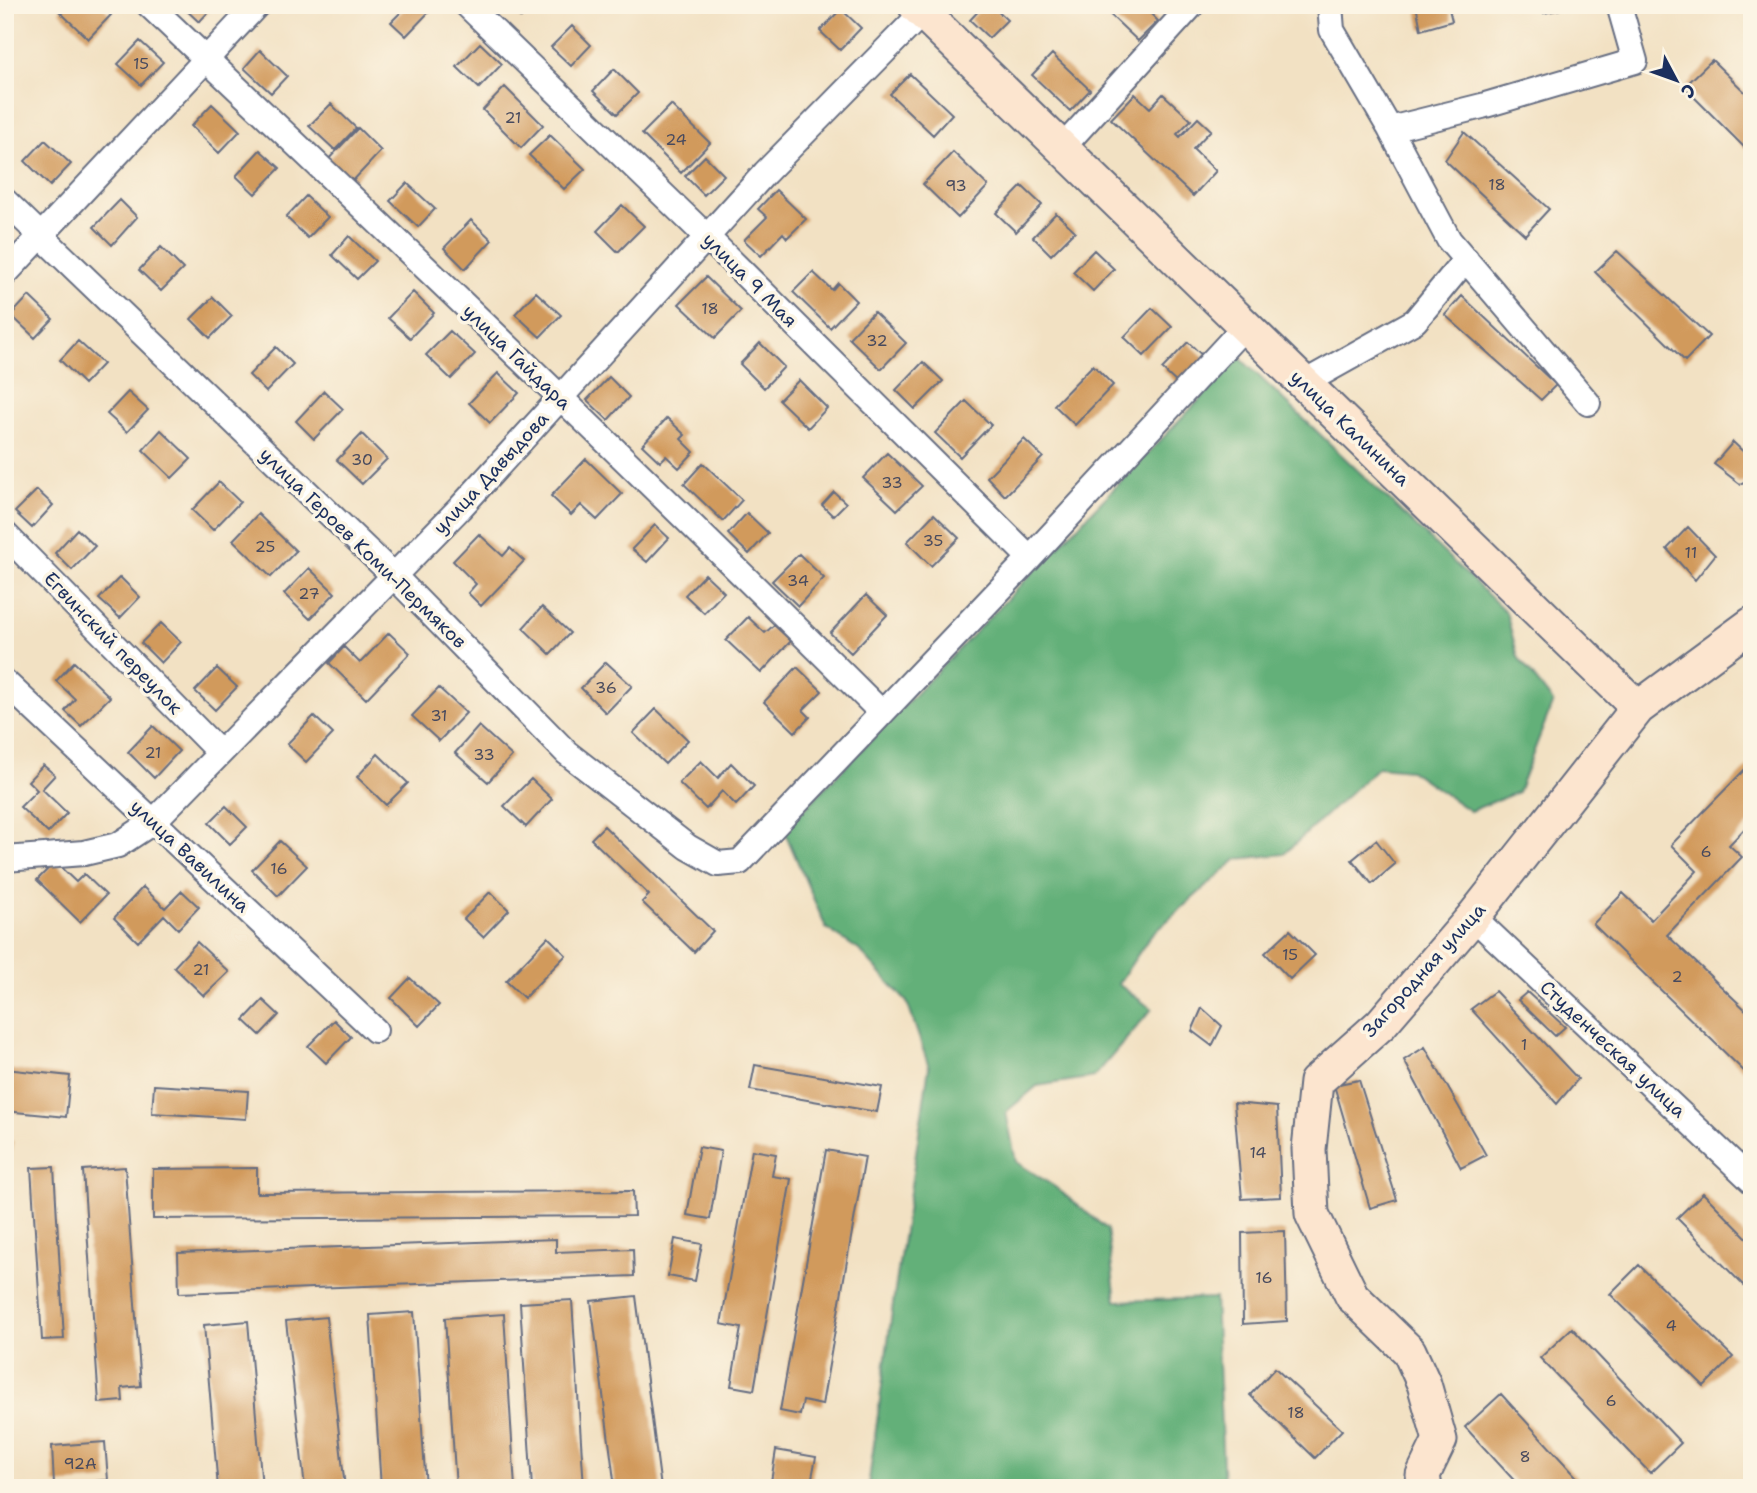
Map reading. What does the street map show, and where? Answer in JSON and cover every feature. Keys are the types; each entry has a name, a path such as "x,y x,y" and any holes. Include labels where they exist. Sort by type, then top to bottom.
{"street":[{"name":"улица Гайдара","path":"149,5 780,610 882,713"},
{"path":"5,274 257,5"},
{"name":"улица 9 Мая","path":"467,5 707,237 1030,558"},
{"path":"1062,148 1192,5"},
{"path":"1330,5 1332,30 1390,129 1449,240 1588,403"},
{"path":"1390,129 1482,106 1635,61 1619,5"},
{"name":"улица Давыдова","path":"5,859 84,853 118,845 153,822 460,508 765,173 923,8"},
{"name":"улица Калинина","path":"923,8 1062,148 1639,708"},
{"name":"улица Героев Коми-Пермяков","path":"5,201 394,576 567,753 688,847 718,864 740,862 882,713"},
{"path":"1304,383 1415,321 1466,260"},
{"path":"882,713 1245,326"},
{"name":"Егвинский переулок","path":"5,534 220,753"},
{"name":"Загородная улица","path":"1425,1488 1423,1475 1440,1440 1424,1384 1409,1351 1352,1296 1312,1214 1309,1149 1316,1082 1381,1024 1473,917 1639,708 1752,624"},
{"name":"улица Вавилина","path":"5,682 375,1030"},
{"name":"Студенческая улица","path":"1473,917 1752,1181"}],"green space":[{"path":"1240,358 1506,612 1518,657 1553,702 1518,792 1470,811 1410,770 1378,767 1284,854 1237,859 1151,935 1118,984 1152,1009 1094,1077 1037,1086 1006,1112 1016,1162 1055,1187 1107,1229 1116,1301 1215,1298 1224,1488 868,1488 929,1067 907,1002 859,950 826,928 784,830"}],"building":[{"path":"65,5 101,5 111,15 88,39 59,11"},
{"path":"181,5 215,5 199,22"},
{"path":"408,5 420,5 428,13 406,36 391,22"},
{"path":"508,5 534,5 521,18"},
{"path":"984,5 991,5 1007,20 989,38 970,20"},
{"path":"1142,5 1158,21 1138,41 1102,7"},
{"path":"1416,5 1448,5 1452,21 1421,30"},
{"path":"1543,5 1573,5 1574,6 1544,13"},
{"path":"841,9 861,28 840,50 820,31"},
{"path":"572,26 591,45 571,66 551,47"},
{"path":"140,41 163,62 141,85 118,64"},
{"path":"480,43 502,64 479,88 457,67"},
{"path":"260,50 287,76 271,93 244,68"},
{"path":"1052,54 1090,90 1070,111 1032,75"},
{"path":"1712,60 1752,99 1752,149 1749,152 1684,87"},
{"path":"614,69 638,93 617,114 593,91"},
{"path":"910,74 952,114 933,135 890,94"},
{"path":"505,87 543,125 521,148 483,110"},
{"path":"1135,94 1150,108 1163,94 1191,120 1177,134 1180,137 1198,118 1211,130 1193,149 1216,171 1193,196 1111,119"},
{"path":"212,104 240,131 219,153 191,126"},
{"path":"331,104 356,128 335,150 309,126"},
{"path":"671,105 710,143 681,173 642,134"},
{"path":"358,128 381,151 348,186 324,164"},
{"path":"1464,132 1549,209 1525,235 1445,160"},
{"path":"550,135 585,169 564,189 529,155"},
{"path":"45,140 71,164 50,186 25,161"},
{"path":"260,150 280,168 255,194 236,176"},
{"path":"953,152 988,186 958,218 923,184"},
{"path":"705,156 724,175 704,195 685,176"},
{"path":"407,183 435,209 418,227 390,201"},
{"path":"1022,186 1042,205 1016,232 996,213"},
{"path":"776,190 806,219 787,238 783,233 761,256 744,240 767,217 758,209"},
{"path":"306,196 328,217 308,238 286,217"},
{"path":"120,200 137,217 112,245 94,227"},
{"path":"622,205 644,226 618,252 597,231"},
{"path":"1056,213 1075,231 1051,255 1033,237"},
{"path":"471,220 492,240 465,269 444,248"},
{"path":"349,236 375,261 357,279 332,255"},
{"path":"161,247 183,269 161,291 139,270"},
{"path":"1094,250 1114,269 1093,291 1073,272"},
{"path":"1617,251 1709,336 1685,361 1595,272"},
{"path":"813,272 832,290 838,283 856,301 830,328 793,292"},
{"path":"706,277 741,311 715,338 679,304"},
{"path":"413,292 434,313 410,338 388,318"},
{"path":"536,292 561,315 540,337 515,314"},
{"path":"29,296 53,319 35,338 11,315"},
{"path":"1462,296 1556,385 1541,400 1445,315"},
{"path":"213,297 232,316 210,338 191,319"},
{"path":"1152,308 1172,327 1144,356 1124,337"},
{"path":"874,312 906,343 881,369 849,338"},
{"path":"450,331 475,354 451,379 426,355"},
{"path":"78,341 103,364 84,384 60,360"},
{"path":"1188,342 1206,359 1180,386 1162,369"},
{"path":"760,343 784,367 764,388 740,364"},
{"path":"276,347 293,364 266,392 249,375"},
{"path":"923,362 943,381 915,409 896,390"},
{"path":"1093,365 1113,385 1075,425 1054,405"},
{"path":"498,373 519,393 490,423 469,403"},
{"path":"609,377 629,397 608,420 587,400"},
{"path":"799,380 827,408 808,428 779,400"},
{"path":"324,391 343,409 314,439 296,421"},
{"path":"128,392 148,410 127,432 107,414"},
{"path":"966,401 991,425 960,457 935,433"},
{"path":"667,418 685,435 681,439 694,452 679,468 666,456 660,462 642,445"},
{"path":"161,430 191,459 172,478 143,450"},
{"path":"362,434 387,459 362,484 337,460"},
{"path":"1024,439 1043,457 1005,496 987,477"},
{"path":"1733,442 1752,460 1752,478 1740,484 1714,464"},
{"path":"887,453 922,486 897,510 863,478"},
{"path":"586,459 622,494 597,520 581,505 571,515 551,496"},
{"path":"703,463 742,500 723,521 684,484"},
{"path":"219,482 240,502 213,530 192,510"},
{"path":"37,490 53,505 32,528 15,512"},
{"path":"834,492 846,503 833,516 822,505"},
{"path":"747,513 768,533 749,554 728,534"},
{"path":"258,514 296,551 271,577 233,540"},
{"path":"934,514 959,538 931,566 907,542"},
{"path":"655,525 669,538 647,562 632,549"},
{"path":"1688,527 1715,555 1695,580 1667,549"},
{"path":"77,529 95,546 72,570 55,553"},
{"path":"479,534 503,556 510,548 524,561 481,606 468,593 476,584 453,561"},
{"path":"799,554 824,578 798,606 772,581"},
{"path":"309,568 335,593 310,619 284,594"},
{"path":"705,574 724,592 704,613 685,595"},
{"path":"120,577 140,597 120,618 99,599"},
{"path":"866,595 887,615 851,653 830,633"},
{"path":"542,607 570,633 550,654 523,628"},
{"path":"748,617 765,633 774,625 791,641 761,673 726,640"},
{"path":"161,623 181,642 161,663 141,643"},
{"path":"389,633 410,653 366,699 329,663 344,647 360,663"},
{"path":"74,662 110,697 81,726 65,711 75,699 56,681"},
{"path":"606,662 632,686 606,713 581,688"},
{"path":"797,667 822,691 803,710 810,717 795,732 764,702"},
{"path":"217,668 237,687 215,710 195,691"},
{"path":"439,688 466,713 439,741 412,716"},
{"path":"656,709 688,740 665,764 633,733"},
{"path":"314,716 333,734 306,762 287,744"},
{"path":"153,726 179,751 154,778 128,752"},
{"path":"479,726 512,756 488,782 455,753"},
{"path":"378,754 408,783 386,805 357,777"},
{"path":"701,761 718,778 731,763 754,786 736,805 722,791 706,809 679,783"},
{"path":"1752,762 1752,821 1729,845 1742,857 1667,935 1752,1016 1750,1077 1593,924 1623,893 1651,920 1697,871 1671,845"},
{"path":"43,765 55,775 42,789 67,813 48,833 20,807 37,790 28,781"},
{"path":"531,779 552,799 526,827 504,806"},
{"path":"226,806 247,827 230,844 209,823"},
{"path":"604,826 713,931 694,952 642,902 649,895 591,839"},
{"path":"1376,840 1395,864 1372,884 1352,860"},
{"path":"280,841 307,866 278,896 252,870"},
{"path":"55,862 76,882 84,874 106,895 80,922 37,880"},
{"path":"143,887 165,908 182,891 199,907 178,929 164,915 138,942 114,918"},
{"path":"490,892 509,910 483,937 464,919"},
{"path":"1290,930 1315,955 1290,979 1265,953"},
{"path":"548,937 566,955 524,998 506,981"},
{"path":"197,942 229,972 204,996 174,967"},
{"path":"410,978 439,1005 419,1026 391,998"},
{"path":"1495,991 1578,1079 1557,1104 1471,1009"},
{"path":"1527,992 1565,1027 1555,1036 1518,1000"},
{"path":"263,1000 279,1015 260,1035 244,1020"},
{"path":"1202,1008 1222,1026 1212,1046 1192,1031"},
{"path":"334,1020 351,1037 326,1063 308,1046"},
{"path":"1425,1047 1486,1155 1461,1168 1404,1060"},
{"path":"755,1065 882,1087 877,1112 750,1090"},
{"path":"5,1069 70,1076 66,1117 5,1111"},
{"path":"1359,1080 1397,1200 1370,1208 1334,1085"},
{"path":"154,1085 248,1091 246,1119 152,1113"},
{"path":"1234,1103 1277,1107 1281,1197 1242,1199"},
{"path":"5,1140 13,1141 10,1161 5,1161"},
{"path":"699,1147 721,1151 710,1219 687,1215"},
{"path":"752,1150 776,1154 772,1176 791,1179 754,1390 731,1386 741,1328 721,1324"},
{"path":"826,1150 865,1157 822,1405 803,1401 800,1415 780,1411"},
{"path":"54,1167 64,1339 42,1340 31,1168"},
{"path":"125,1167 141,1386 122,1388 123,1401 99,1403 83,1170"},
{"path":"257,1168 257,1193 633,1191 634,1216 153,1219 153,1169"},
{"path":"1703,1193 1752,1243 1752,1294 1677,1218"},
{"path":"1285,1231 1287,1321 1243,1324 1242,1233"},
{"path":"556,1239 556,1252 633,1249 634,1276 179,1293 178,1253"},
{"path":"675,1239 702,1244 695,1281 668,1276"},
{"path":"1639,1265 1733,1357 1704,1386 1610,1294"},
{"path":"636,1296 661,1488 615,1488 591,1301"},
{"path":"572,1300 584,1488 532,1488 520,1303"},
{"path":"414,1312 426,1488 381,1488 370,1315"},
{"path":"504,1314 515,1488 456,1488 445,1318"},
{"path":"326,1317 345,1488 305,1488 286,1321"},
{"path":"248,1321 262,1488 218,1488 204,1325"},
{"path":"1572,1328 1681,1443 1650,1473 1540,1358"},
{"path":"1275,1368 1342,1430 1315,1458 1250,1395"},
{"path":"1501,1394 1584,1485 1581,1488 1521,1488 1465,1427"},
{"path":"105,1442 108,1480 54,1484 52,1446"},
{"path":"776,1450 816,1457 810,1488 770,1488"}]}
